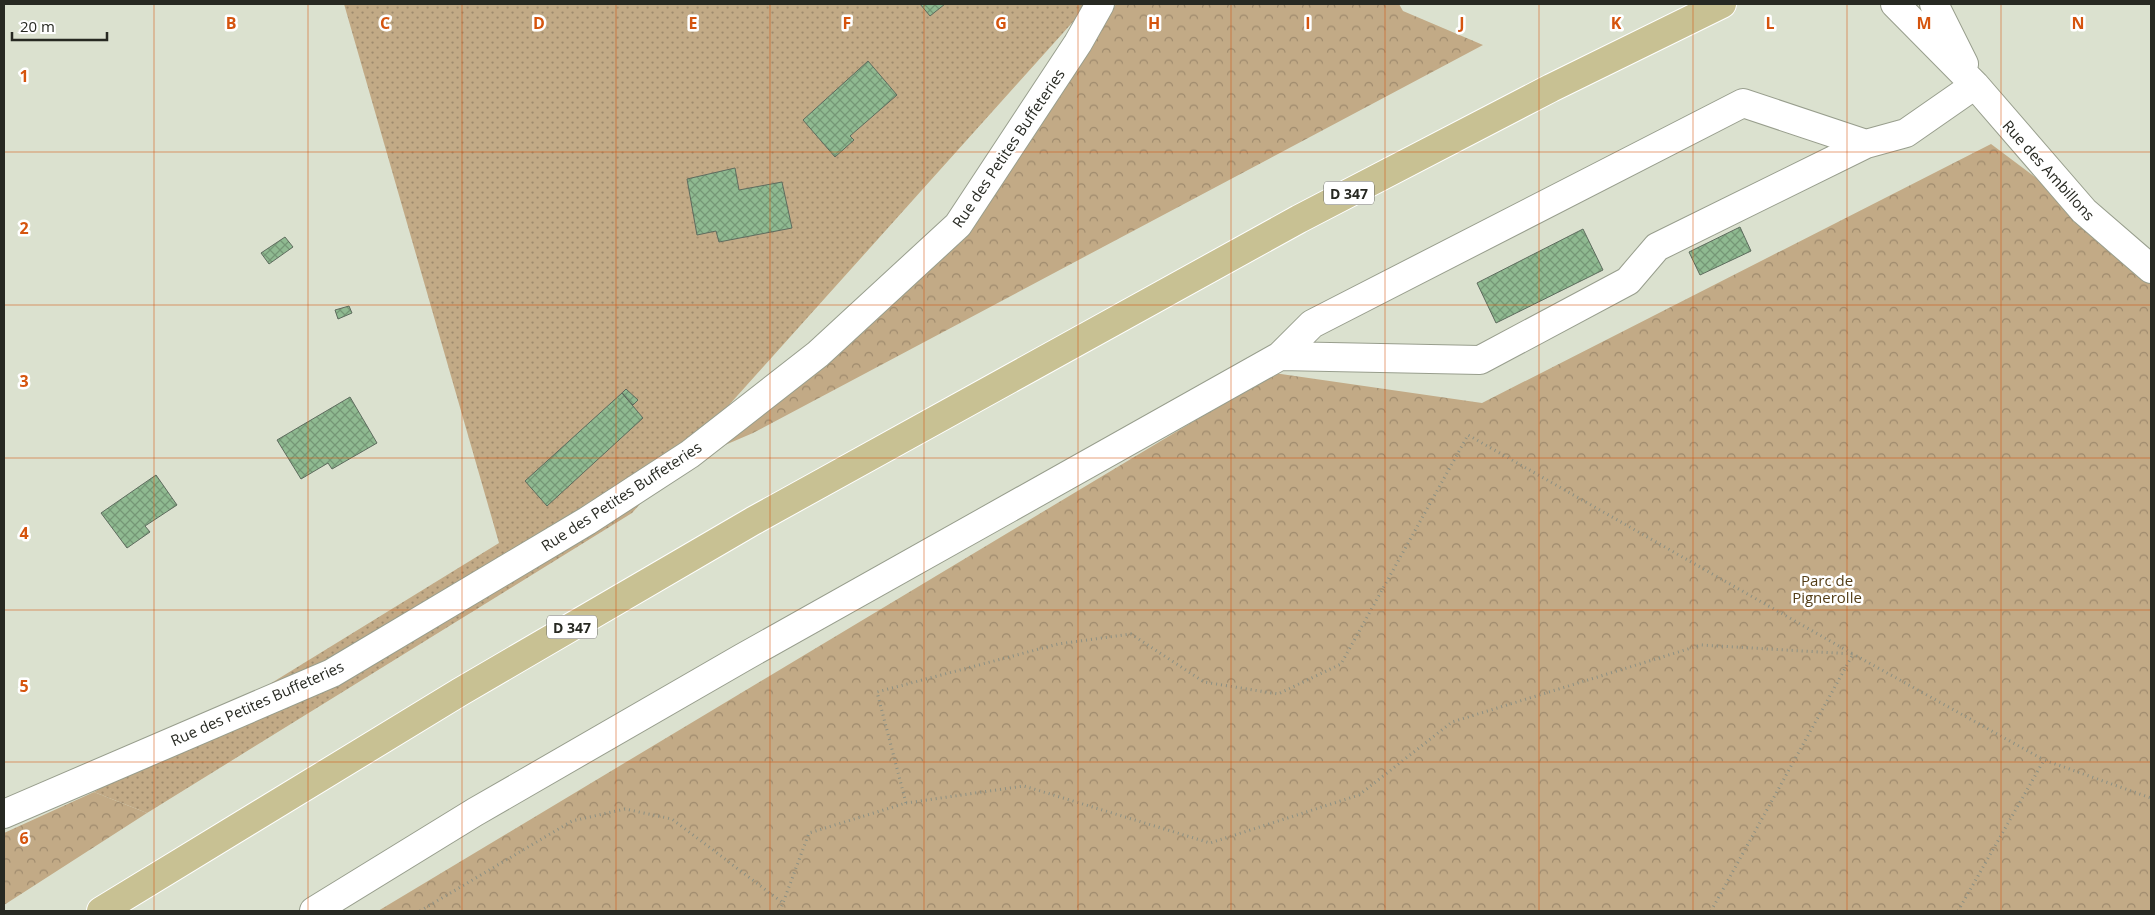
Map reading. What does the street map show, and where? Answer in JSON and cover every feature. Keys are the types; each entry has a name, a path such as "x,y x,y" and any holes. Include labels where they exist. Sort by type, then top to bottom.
{"main road":[{"name":"D 347","path":"100,911 452,697 753,521 1299,219 1550,88 1722,4"}],"street":[{"name":"Rue des Petites Buffeteries","path":"4,814 332,673 588,521 690,454 818,354 958,225 1078,43 1100,4"},
{"name":"Rue des Ambillons","path":"1895,4 1975,85 2084,211 2151,269"},
{"name":"Rue des Ambillons","path":"1934,4 1975,85"},
{"path":"1280,356 1480,360 1628,281 1658,247 1866,144 1906,133 1975,85"},
{"path":"314,911 475,812 725,668 1280,356 1312,324 1743,103 1866,144"}],"path":[{"path":"906,803 877,692 1058,644 1130,634 1204,682 1278,694 1341,664 1468,436 1852,654 2044,760 2151,798"},
{"path":"780,911 809,832 906,803 1024,786 1210,843 1359,795 1452,722 1701,645 1852,654"},
{"path":"1711,911 1852,654"},
{"path":"1958,911 2044,760"},
{"path":"420,911 572,821 625,809 672,819 783,903"}],"green space":[{"path":"344,4 1089,4 632,513 147,813 94,792 499,543"},
{"path":"1116,4 1399,4 1403,11 1483,45 753,433 711,451 962,241 1095,42"},
{"name":"Parc de Pignerolle","path":"1991,144 2151,264 2151,911 378,911 1274,373 1482,403"},
{"path":"94,792 147,813 4,905 4,833"}],"building":[{"path":"920,4 945,4 930,16"},
{"path":"868,61 897,95 850,136 854,140 835,157 803,120"},
{"path":"735,168 739,190 782,182 792,228 719,242 716,231 697,235 687,179"},
{"path":"1740,227 1751,251 1700,275 1689,252"},
{"path":"1583,229 1603,270 1496,323 1477,283"},
{"path":"285,237 293,247 269,264 261,253"},
{"path":"349,306 352,313 338,319 335,310"},
{"path":"626,389 638,400 633,405 622,393"},
{"path":"622,393 643,418 547,506 525,481"},
{"path":"350,397 377,443 332,469 328,463 301,479 277,440"},
{"path":"156,475 177,505 145,526 150,532 127,548 101,513"}]}
